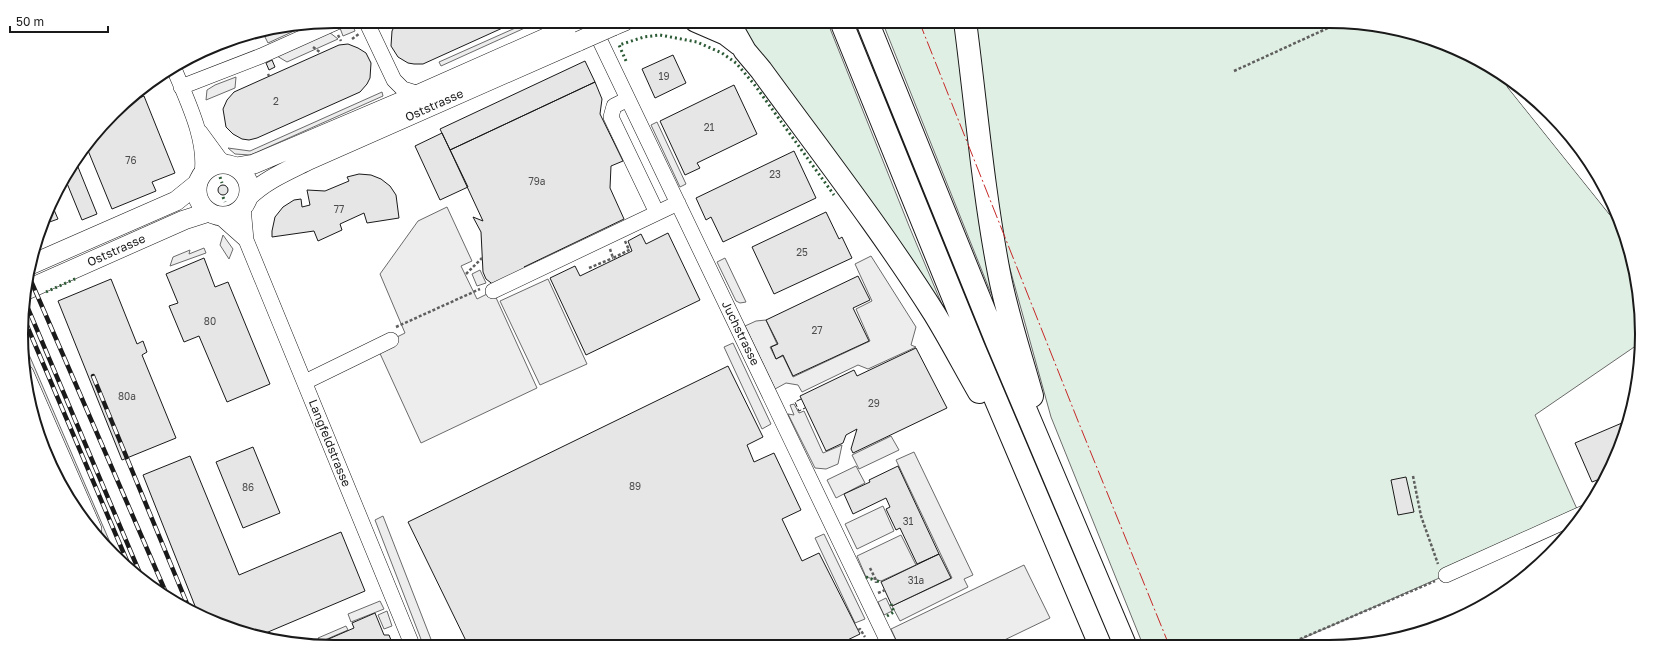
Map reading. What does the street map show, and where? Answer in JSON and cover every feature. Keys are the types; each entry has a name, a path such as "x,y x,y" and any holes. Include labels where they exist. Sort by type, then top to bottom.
{"highway":[{"path":"712,28 726,34 745,51 761,70 878,230 914,283 949,339 1028,478"},
{"path":"732,28 745,51"},
{"path":"844,28 1028,478 1098,640"},
{"path":"870,28 994,335 1123,640"},
{"path":"967,28 989,209 1000,274 1007,308 1061,495"}],"main road":[{"name":"Oststrasse","path":"231,165 254,164 418,94 580,28"},
{"name":"Oststrasse","path":"245,202 256,189 277,176 580,28"},
{"path":"231,165 244,175 247,180 249,186 245,202 232,214 214,214 203,206 199,200 200,179 212,166 231,165"},
{"name":"Oststrasse","path":"37,262 176,200 200,179"},
{"name":"Oststrasse","path":"32,287 184,220 214,214"}],"street":[{"path":"372,28 394,80 404,89 418,94"},
{"name":"Juchstrasse","path":"583,28 628,99 887,640"},
{"path":"181,87 247,61 321,29"},
{"path":"175,73 196,126 203,165 200,179"},
{"path":"628,99 614,106 611,117 657,213"},
{"path":"1531,104 1595,184"},
{"path":"196,126 219,158 231,165"},
{"name":"Langfeldstrasse","path":"245,202 246,240 410,640"},
{"path":"493,291 678,202"},
{"name":"Langfeldstrasse","path":"214,214 246,240"},
{"path":"305,382 392,340"},
{"path":"33,390 88,516"},
{"path":"1446,576 1574,518"}],"path":[{"path":"1234,71 1328,28"},
{"path":"605,238 613,258"},
{"path":"589,268 631,249"},
{"path":"466,274 482,258"},
{"path":"1295,640 1446,576 1439,567 1421,516 1413,476"},
{"path":"858,630 860,629 864,637"}],"green space":[{"path":"741,28 830,28 943,307"},
{"path":"885,28 959,28 999,308 990,291"},
{"path":"977,28 1329,28 1389,34 1408,38 1446,51 1482,69 1515,91 1531,104 1559,132 1572,148 1594,181 1612,217 1625,255 1632,294 1635,334 1634,347 1535,415 1577,509 1471,564 1299,640 1141,640 1051,417 1002,240"}],"shaded area":[{"path":"340,28 354,28 355,31 343,36"},
{"path":"515,28 525,28 441,66 439,62"},
{"path":"294,31 268,43 265,37 274,34"},
{"path":"329,32 338,39 287,62 277,56"},
{"path":"236,77 235,88 206,100 207,90 215,85"},
{"path":"382,92 383,96 250,155 235,154 228,148 250,151"},
{"path":"657,122 686,184 680,187 651,125"},
{"path":"447,207 472,261 461,266 477,299 493,291 537,388 421,443 377,347 405,333 380,274 418,221"},
{"path":"223,235 233,249 229,259 220,245"},
{"path":"204,248 206,253 170,266 173,257 190,250 189,254"},
{"path":"871,256 916,327 911,345 916,347 868,369 858,365 802,392 798,385 786,383 775,389 745,326 756,321 766,320 777,344 770,347 776,359 783,356 793,377 870,341 856,309 872,301 855,264"},
{"path":"725,258 746,302 740,303 736,301 717,262"},
{"path":"480,270 486,283 477,286 472,274"},
{"path":"548,279 587,364 540,385 500,301"},
{"path":"733,343 771,424 762,429 724,347"},
{"path":"29,355 110,542 98,529 30,366"},
{"path":"794,404 799,413 804,411 823,453 842,445 838,464 826,469 815,468 788,414 794,415 790,405"},
{"path":"37,407 70,489 51,451"},
{"path":"891,436 899,450 859,469 852,455"},
{"path":"914,452 973,575 964,579 968,587 900,621 892,606 952,578 896,460"},
{"path":"856,466 865,483 836,498 827,480"},
{"path":"883,506 894,531 857,549 845,524"},
{"path":"383,516 431,640 421,640 375,520"},
{"path":"824,534 865,619 855,623 815,538"},
{"path":"901,535 916,565 881,581 866,577 857,556"},
{"path":"1024,565 1050,618 1004,640 896,640 891,629"},
{"path":"886,598 892,611 884,615 878,602"},
{"path":"380,601 384,609 351,622 348,614"},
{"path":"387,611 392,626 384,629 378,615"},
{"path":"346,626 348,630 326,640 318,638"}],"building":[{"path":"394,28 503,28 423,64 408,63 398,57 391,46"},
{"path":"348,44 366,53 371,63 370,78 360,92 257,138 249,140 242,139 233,134 226,127 223,109 227,100 234,92 339,45"},
{"path":"673,55 686,83 655,98 642,69"},
{"path":"272,60 275,67 269,70 266,63"},
{"path":"585,61 595,82 450,150 440,129"},
{"path":"595,82 602,99 600,114 623,161 611,166 610,188 624,219 524,267 533,268 495,286 486,279 483,272 481,232 473,217 483,221 450,150"},
{"path":"734,85 757,134 697,163 700,168 685,175 660,121"},
{"path":"144,96 175,173 152,182 156,191 112,209 88,152 104,132 140,98"},
{"path":"442,133 468,187 440,200 415,146"},
{"path":"794,151 816,198 723,242 711,217 706,220 696,198"},
{"path":"78,167 97,214 82,220 67,184"},
{"path":"359,174 371,175 381,179 390,186 396,195 399,218 367,223 364,213 340,224 342,230 318,241 314,231 272,237 275,217 283,207 294,200 301,199 302,207 310,205 307,190 325,191 349,181 347,177"},
{"path":"223,185 228,190 223,195 218,190"},
{"path":"54,210 58,219 49,222"},
{"path":"826,212 839,239 842,237 852,258 774,294 752,247"},
{"path":"668,233 700,300 586,355 550,278 575,266 580,276 632,251 628,241 641,234 646,244"},
{"path":"204,258 215,287 228,282 270,384 227,402 199,336 184,342 169,306 178,303 166,274"},
{"path":"858,276 870,300 853,308 869,341 793,376 783,355 776,359 771,347 778,344 766,320"},
{"path":"111,279 137,344 143,341 147,352 142,355 176,438 122,460 58,301"},
{"path":"916,348 947,408 853,453 851,449 857,429 846,435 843,443 826,451 800,396 854,370 857,376"},
{"path":"728,366 763,437 747,445 754,462 774,453 801,510 782,519 802,561 819,553 860,634 848,640 466,640 408,522"},
{"path":"1622,423 1612,451 1598,480 1592,482 1575,443"},
{"path":"253,447 280,513 243,528 216,462"},
{"path":"190,456 239,575 341,532 365,591 267,633 217,617 195,606 143,475"},
{"path":"898,466 939,554 917,564 900,528 896,530 886,509 890,507 886,498 853,514 844,494 870,482 869,480"},
{"path":"1406,477 1414,512 1398,515 1391,480"},
{"path":"939,554 951,578 892,606 881,582"},
{"path":"375,613 384,635 389,635 391,640 327,640 354,628 352,623"}],"railway":[{"path":"32,284 164,588"},
{"path":"29,311 138,569"},
{"path":"28,329 126,558"},
{"path":"93,376 186,602"}],"hedge":[{"path":"626,61 619,45 644,37 660,35 697,42 722,53 736,63 754,84 834,195"},
{"path":"220,177 222,183"},
{"path":"223,197 225,202"},
{"path":"46,292 77,278"},
{"path":"866,577 874,580"},
{"path":"887,616 894,612 891,604"}],"fence":[{"path":"801,399 795,402 799,411 805,408"}],"power":[{"path":"922,28 1167,640"}]}
